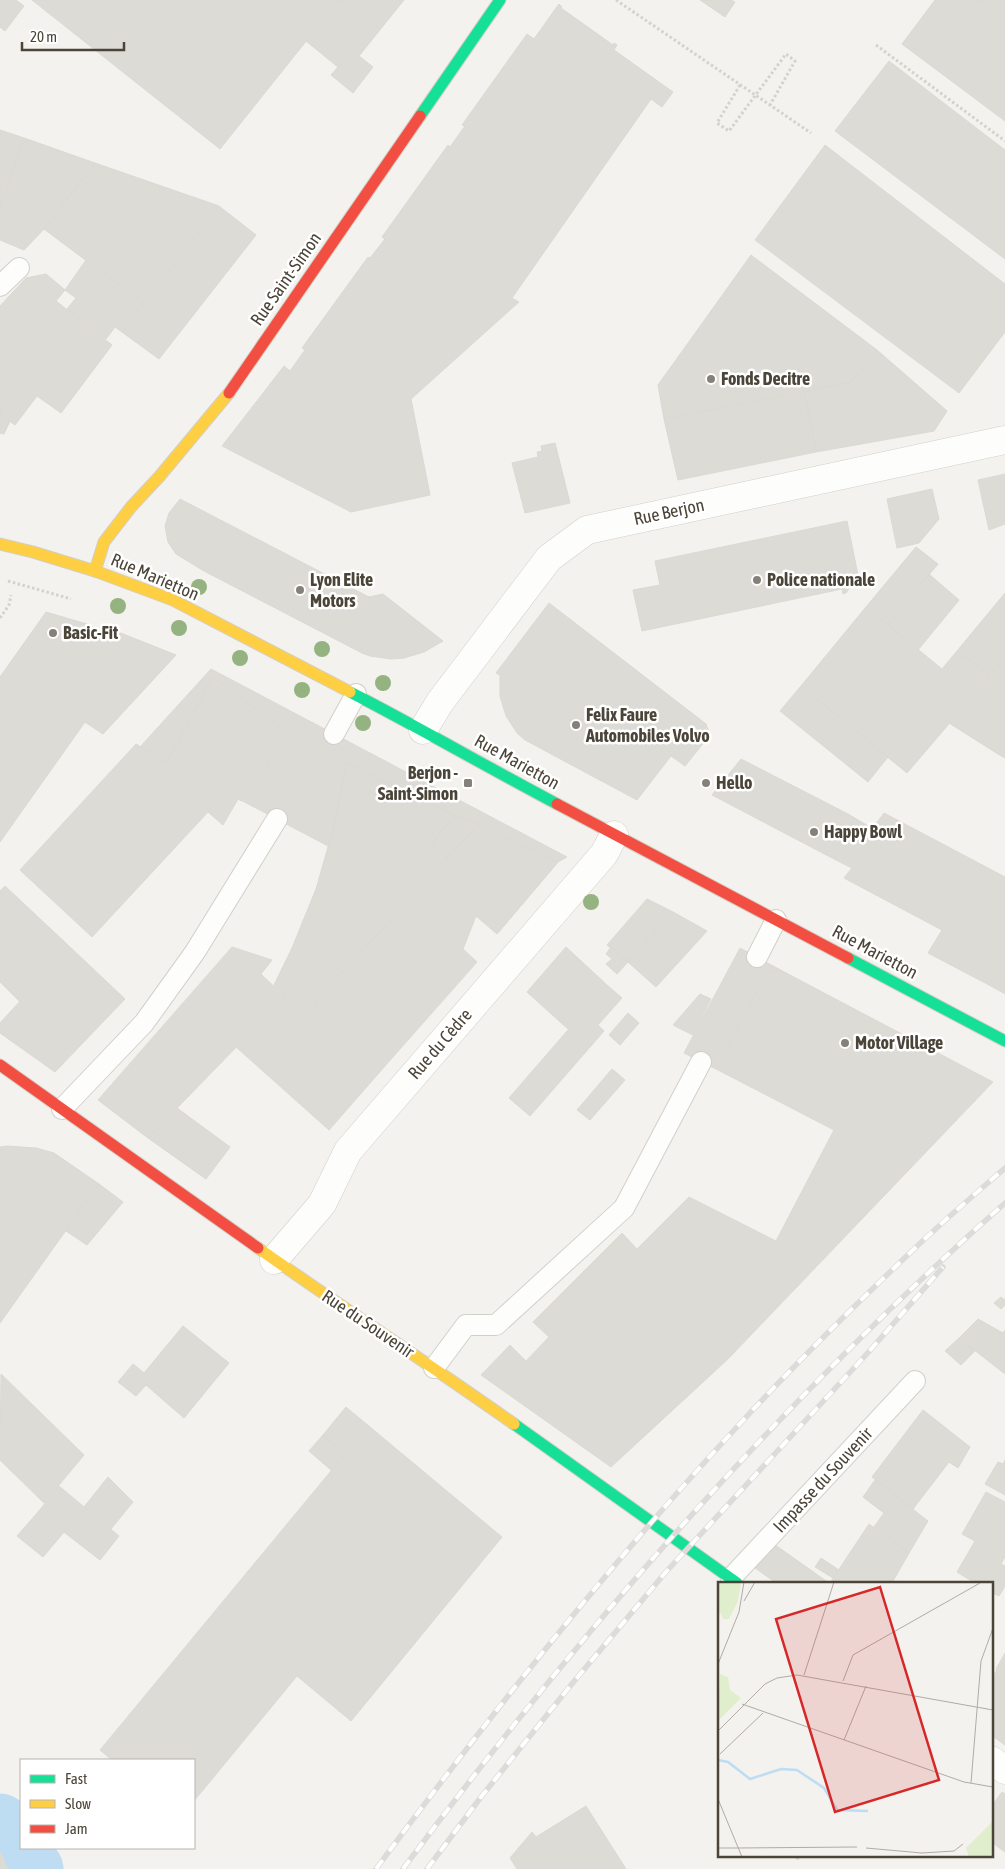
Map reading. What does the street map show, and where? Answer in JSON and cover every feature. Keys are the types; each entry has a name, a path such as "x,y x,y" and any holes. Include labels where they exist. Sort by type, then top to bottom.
{"street":[{"name":"Rue Saint-Simon","path":"95,570 104,542 132,506 159,478 232,389 500,0"},
{"name":"Rue Berjon","path":"424,730 440,702 549,558 587,530 1005,440"},
{"name":"Rue Marietton","path":"0,544 95,570 173,600 424,730 485,766 1005,1041"},
{"name":"Rue du Cèdre","path":"274,1260 322,1204 348,1151 600,858 614,835"},
{"name":"Rue du Souvenir","path":"0,1065 379,1334 434,1368 734,1580"},
{"path":"992,1761 1005,1770"}],"lane":[{"path":"0,286 19,268"},
{"path":"334,734 356,694"},
{"path":"62,1109 144,1023 195,952 278,820"},
{"path":"757,957 776,920"},
{"path":"434,1368 466,1325 496,1325 624,1208 701,1062"},
{"name":"Impasse du Souvenir","path":"734,1580 914,1381"}],"path":[{"path":"616,0 811,133"},
{"path":"876,45 1005,141"},
{"path":"740,85 717,124 729,131 786,54 795,61 770,105"},
{"path":"0,618 9,605 11,595"}],"building":[{"path":"0,0 16,0 24,6 5,31 0,27"},
{"path":"32,0 339,0 220,149"},
{"path":"339,0 404,0 359,56 373,67 353,93 331,75 338,67 306,41"},
{"path":"700,0 731,0 735,2 725,17"},
{"path":"935,0 977,0 1005,21 1005,121 902,44"},
{"path":"977,0 1005,0 1005,21"},
{"path":"559,4 561,8 613,45 614,43 617,45 614,50 673,92 662,107 651,99 512,298 519,302 411,399 430,495 351,512 222,446 284,366 290,371 305,350 302,348 368,257 370,258 385,239 382,237 448,145 450,147 465,126 462,125 527,34 534,39"},
{"path":"889,61 1005,150 1005,259 835,131"},
{"path":"0,130 24,138 0,207"},
{"path":"24,138 95,163 44,229 24,250 0,240 0,207"},
{"path":"825,145 1005,284 1005,332 959,393 755,240"},
{"path":"95,163 219,206 144,304 44,229"},
{"path":"219,206 256,235 159,359 122,332"},
{"path":"751,255 877,350 851,382 664,419 658,385"},
{"path":"86,260 144,304 122,332 115,327 106,339 67,309 76,298 65,290"},
{"path":"46,274 65,290 56,301 112,345 61,413 37,396 15,425 0,414 0,306 26,278"},
{"path":"877,350 947,411 934,431 816,452 804,392 851,382"},
{"path":"804,392 816,452 678,480 664,419"},
{"path":"0,414 10,421 4,434 0,433"},
{"path":"555,443 570,503 525,513 512,463 538,457 537,452 542,451 541,446"},
{"path":"1005,474 1005,524 989,530 978,480"},
{"path":"932,489 939,519 919,543 897,548 887,499"},
{"path":"180,499 369,597 383,594 443,641 424,652 404,658 391,659 370,656 204,571 176,554 168,542 165,526 169,513"},
{"name":"Police nationale","path":"847,521 858,575 846,593 843,594 842,589 642,631 633,590 660,585 655,561"},
{"path":"916,547 938,564 887,625 866,607"},
{"path":"929,574 959,600 918,650 887,625"},
{"path":"1005,593 1005,657 990,676 957,651"},
{"path":"549,603 706,724 710,735 685,766 671,756 637,800 525,740 517,733 506,716 500,696 500,675 496,673"},
{"path":"866,607 942,669 957,651 990,676 907,773 801,686"},
{"path":"46,612 90,625 112,640 118,632 176,655 103,734 85,722 0,842 0,677"},
{"path":"1005,657 1005,745 998,754 949,723"},
{"path":"211,669 567,857 558,862 497,934 479,917 328,846 140,747"},
{"path":"213,677 290,735 241,801 238,799 223,825 208,812 92,937 20,870 136,744 167,762"},
{"path":"801,686 888,757 868,782 780,711"},
{"path":"1005,745 1005,758 998,754"},
{"path":"741,759 865,824 834,859 712,795"},
{"path":"346,763 455,815 431,844 448,859 315,1002 385,1066 329,1130 236,1047 285,997 274,985 292,948 316,889 334,826"},
{"path":"884,813 1005,877 1005,965 989,985 928,953 942,930 844,878 852,868 834,859 865,824 873,828"},
{"path":"455,815 478,825 447,858 431,844"},
{"path":"478,825 558,862 497,934 476,916 463,949 477,962 385,1066 315,1002"},
{"path":"5,886 70,947 20,1002 0,982 0,891"},
{"path":"647,899 673,912 628,962 607,945"},
{"path":"673,912 707,931 656,987 628,962"},
{"path":"70,947 125,999 55,1072 0,1033 0,1023"},
{"path":"232,947 272,960 261,974 285,997 148,1138 98,1100"},
{"path":"566,947 607,985 568,1029 527,992"},
{"path":"611,947 628,962 617,974 606,964 612,959 606,954"},
{"path":"740,948 788,974 777,971 768,974 764,978 716,1069 684,1053"},
{"path":"1005,965 1005,994 989,985"},
{"path":"777,971 788,974 993,1082 728,1359 611,1467 481,1375 510,1345 526,1361 549,1337 533,1322 622,1233 637,1249 689,1197 776,1241 834,1130 716,1069 762,981 768,974"},
{"path":"607,985 622,998 598,1025 604,1031 530,1116 509,1098"},
{"path":"700,994 711,999 693,1035 673,1025"},
{"path":"628,1013 639,1023 620,1045 609,1035"},
{"path":"612,1069 625,1080 590,1120 577,1110"},
{"path":"177,1108 230,1147 206,1179 148,1138"},
{"path":"0,1147 36,1148 54,1153 99,1184 0,1323"},
{"path":"99,1184 123,1202 87,1245 66,1231"},
{"path":"1001,1297 1005,1300 1005,1305 1001,1309 994,1303"},
{"path":"978,1319 1003,1333 1005,1330 1005,1374 959,1338"},
{"path":"183,1326 229,1363 184,1418 146,1385 136,1396 118,1382 133,1364 144,1373"},
{"path":"959,1338 975,1351 961,1365 945,1351"},
{"path":"1,1374 84,1455 44,1503 0,1460"},
{"path":"346,1407 502,1537 351,1721 297,1676 195,1800 195,1759 111,1759 100,1750 345,1454 323,1435"},
{"path":"923,1410 970,1447 958,1468 949,1462 913,1509 872,1477"},
{"path":"323,1435 345,1454 331,1470 309,1451"},
{"path":"1005,1460 1005,1495 985,1484 998,1462 1003,1464"},
{"path":"108,1477 133,1502 111,1529 84,1507"},
{"path":"875,1480 928,1521 909,1553 874,1527 884,1513 863,1497"},
{"path":"59,1486 119,1536 100,1560 38,1512"},
{"path":"986,1492 1005,1502 1005,1557 1001,1564 1005,1566 1005,1586 999,1596 992,1592 992,1582 973,1582 957,1572 975,1541 962,1534"},
{"path":"38,1512 64,1532 43,1557 17,1536"},
{"path":"869,1524 909,1553 893,1582 831,1582"},
{"path":"771,1542 828,1582 775,1582 751,1565"},
{"path":"821,1558 839,1570 833,1578 815,1567"},
{"path":"1005,1653 1005,1745 992,1736 992,1678"},
{"path":"1002,1792 1005,1794 1005,1852 992,1843 992,1806"},
{"path":"586,1806 626,1869 517,1869 510,1858 532,1832 536,1837"},
{"path":"0,1851 8,1869 0,1869"},
{"path":"792,1856 800,1856 798,1860"}],"waterway":[{"path":"0,1824 24,1862 33,1869"}],"railway":[{"path":"376,1869 550,1643 688,1481 757,1405 845,1316 924,1240 1005,1168"},
{"path":"403,1869 541,1691 687,1520 841,1357 1005,1203"},
{"path":"427,1869 481,1797 571,1685 665,1573 865,1356 943,1267"}],"traffic: fast":[{"path":"420,116 500,0"},
{"path":"350,692 557,804"},
{"path":"848,958 1005,1041"},
{"path":"514,1424 736,1582"}],"traffic: slow":[{"path":"95,571 104,542 131,507 159,477 229,393"},
{"path":"0,544 95,571 173,600 350,692"},
{"path":"258,1248 514,1424"}],"traffic: jam":[{"path":"229,393 420,116"},
{"path":"557,804 848,958"},
{"path":"0,1065 258,1248"}],"place":[{"name":"Fonds Decitre","path":"711,379"},
{"name":"Police nationale","path":"757,580"},
{"name":"Lyon Elite Motors","path":"300,590"},
{"name":"Basic-Fit","path":"53,633"},
{"name":"Felix Faure Automobiles Volvo","path":"576,725"},
{"name":"Berjon - Saint-Simon","path":"468,783"},
{"name":"Hello","path":"706,783"},
{"name":"Happy Bowl","path":"814,832"},
{"name":"Motor Village","path":"845,1043"}]}
